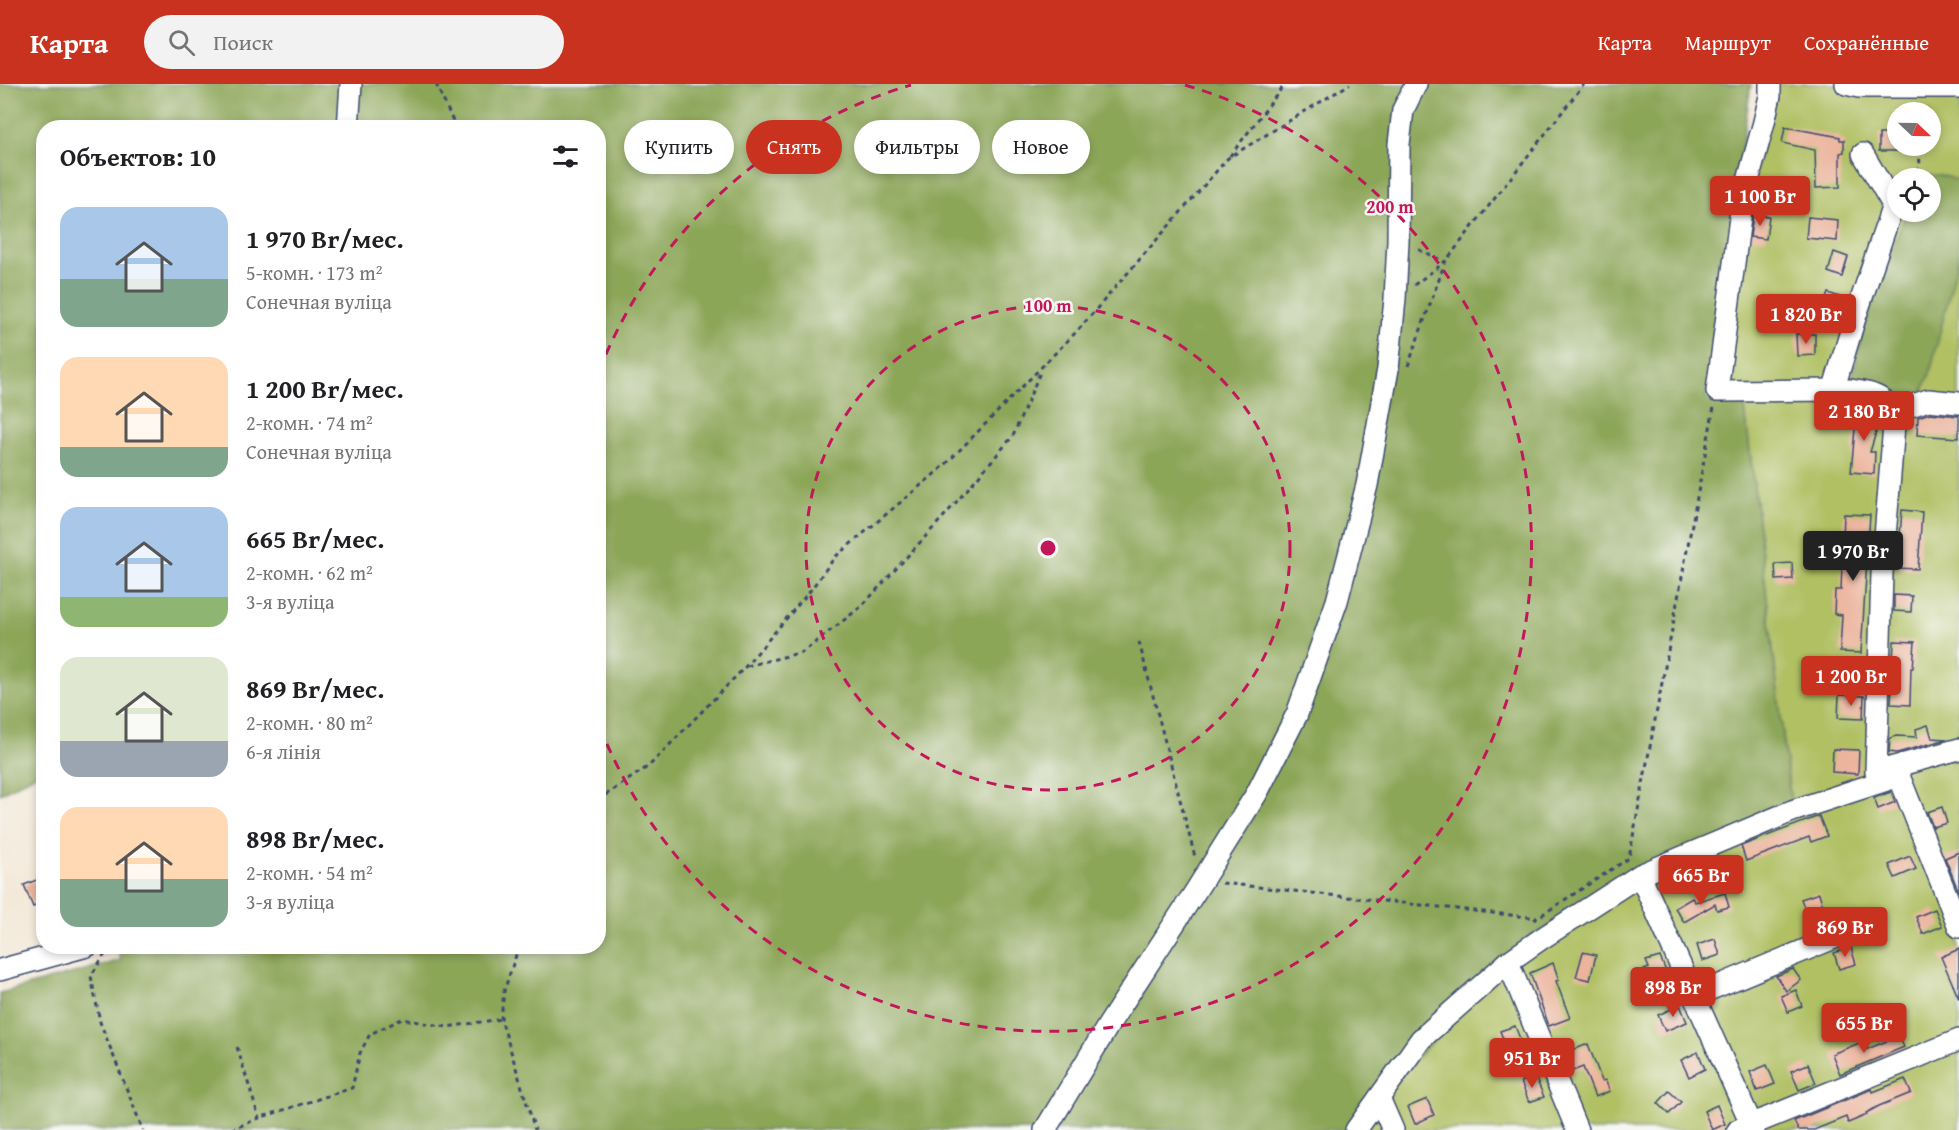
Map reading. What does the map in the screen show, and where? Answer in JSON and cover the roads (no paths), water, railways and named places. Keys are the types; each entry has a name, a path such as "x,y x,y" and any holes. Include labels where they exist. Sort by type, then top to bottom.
{"street":[{"path":"349,120 351,84"},
{"path":"1045,1130 1109,1024 1210,882 1297,714 1338,601 1367,485 1388,369 1398,241 1399,144 1403,110 1416,84"},
{"path":"1770,84 1770,96 1764,122 1742,203 1717,391 1851,390 1869,393 1886,402 1893,412 1894,424 1882,574 1876,772"},
{"path":"1846,84 1859,87 1959,87"},
{"path":"1863,154 1887,189"},
{"path":"1833,391 1888,222"},
{"path":"1893,412 1928,400 1959,403"},
{"path":"1790,799 1959,748"},
{"path":"1356,1130 1421,1039 1508,962 1640,876 1792,811 1899,776 1959,927"},
{"path":"1640,876 1694,996 1748,1128 1959,1040"},
{"path":"1694,996 1846,933"},
{"path":"0,970 58,954"},
{"path":"1508,962 1576,1130"},
{"path":"1379,1098 1393,1130"}]}
